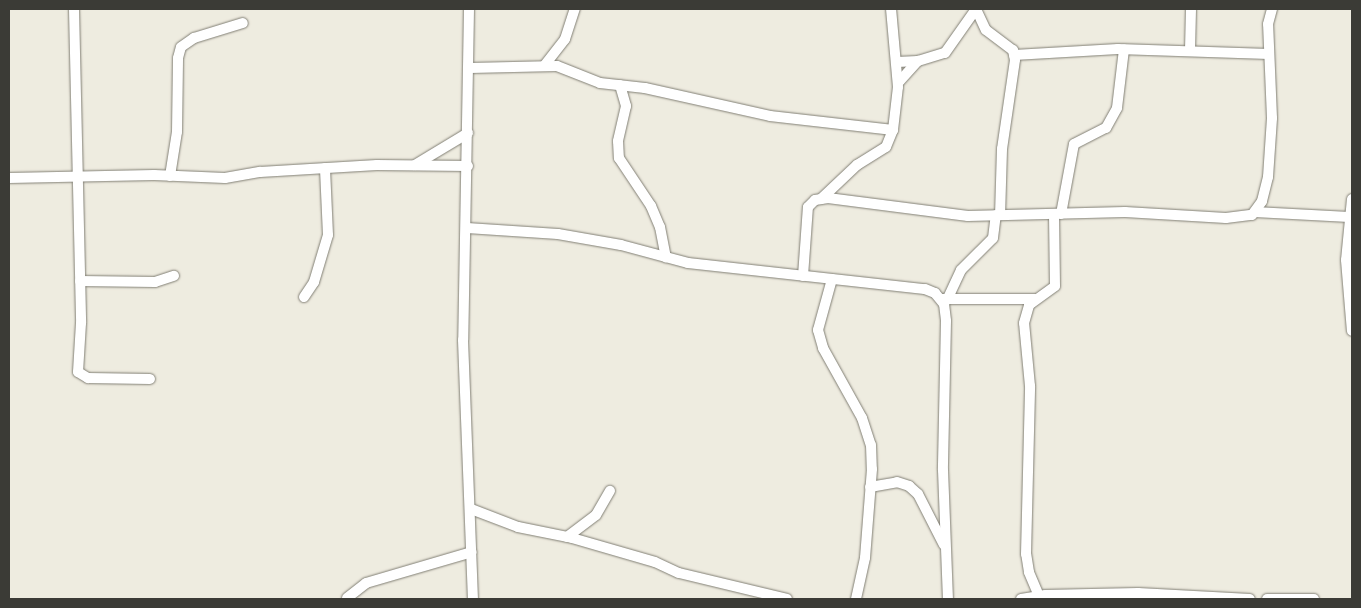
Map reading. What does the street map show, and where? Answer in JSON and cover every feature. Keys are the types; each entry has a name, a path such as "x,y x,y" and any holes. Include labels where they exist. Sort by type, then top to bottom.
{"street":[{"path":"74,9 76,176 80,281 80,376 150,379"},
{"path":"469,9 470,68 464,340 466,458 472,526 473,599"},
{"path":"544,66 565,39 575,9"},
{"path":"803,276 808,208 821,199 857,165 886,147 893,130 898,83 891,9"},
{"path":"897,62 918,61 945,53 976,9 986,30 1013,50 1014,55 1013,85 1002,149 998,215 993,238 961,270 944,300 946,321 943,470 948,599"},
{"path":"1190,50 1191,9"},
{"path":"1255,212 1262,201 1268,177 1272,118 1268,24 1272,9"},
{"path":"170,176 177,132 181,47 194,38 243,23"},
{"path":"1039,596 1028,572 1026,554 1030,395 1024,323 1030,305 1035,299 1049,292 1057,280 1058,214 1074,144 1106,128 1118,108 1124,49"},
{"path":"1014,55 1124,49 1269,54"},
{"path":"898,83 918,61"},
{"path":"470,68 556,66 585,79 770,116 893,130"},
{"path":"620,85 626,106 618,141 620,158 651,206 660,227 666,257"},
{"path":"415,165 468,133"},
{"path":"9,178 76,176 225,178 247,173 325,168 415,165 468,166"},
{"path":"304,297 314,282 328,235 325,168"},
{"path":"821,199 968,216 1125,212 1242,218 1255,212 1349,216"},
{"path":"1352,200 1346,260 1352,331"},
{"path":"467,228 558,234 688,263 924,289 944,300 1035,299"},
{"path":"80,281 155,282 174,276"},
{"path":"832,279 818,330 823,348 862,418 871,445 870,487 862,581 856,599"},
{"path":"870,487 897,482 909,486 918,494 946,547"},
{"path":"567,537 596,515 610,491"},
{"path":"471,509 490,518 655,562 679,573 786,599"},
{"path":"472,526 490,518"},
{"path":"347,598 366,583 472,552"},
{"path":"1021,599 1039,596 1138,593 1250,599"},
{"path":"1267,599 1314,599"}]}
